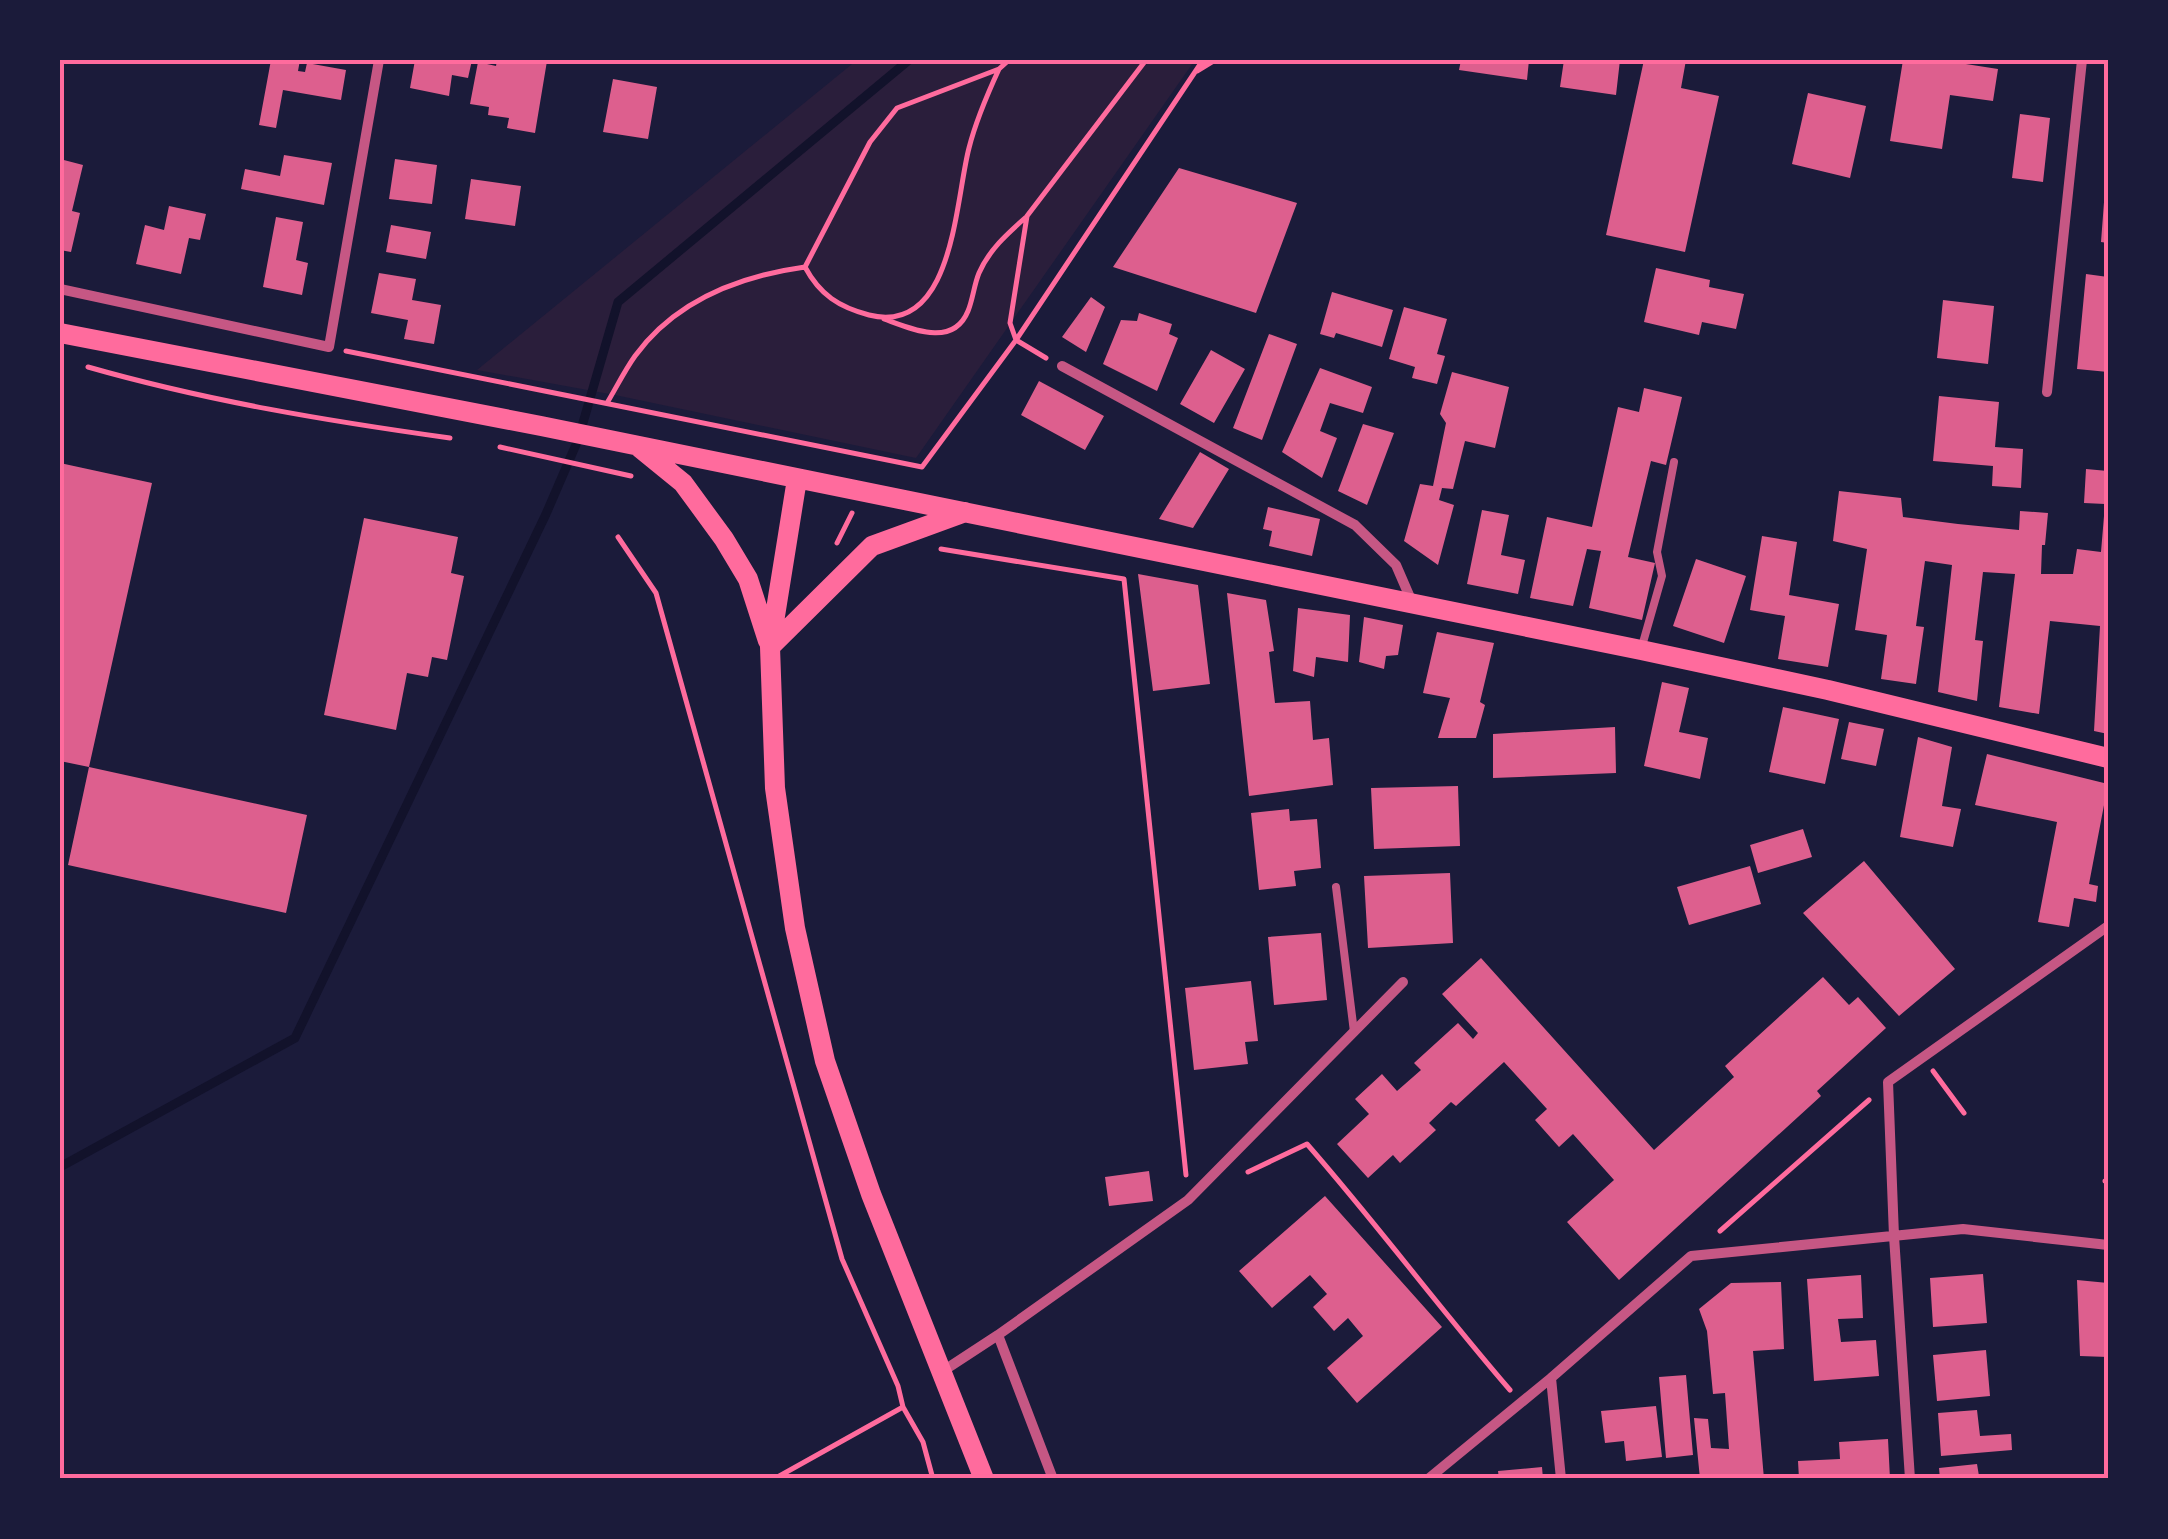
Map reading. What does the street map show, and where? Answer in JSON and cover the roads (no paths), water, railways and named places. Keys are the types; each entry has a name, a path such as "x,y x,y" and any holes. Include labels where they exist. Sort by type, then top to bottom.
{"main road":[{"path":"60,334 542,426 1641,650 1828,690 2108,758"},
{"path":"637,446 683,482 724,539 748,579 770,647"},
{"path":"797,479 770,647 775,788 795,928 824,1061 984,1479"},
{"path":"770,647 872,546 965,512"}],"street":[{"path":"60,289 329,347 379,60"},
{"path":"2046,392 2082,60"},
{"path":"1062,366 1355,525 1396,565 1412,603"},
{"path":"1910,1479 1888,1082 2108,926"},
{"path":"943,1371 1188,1200 1403,982"},
{"path":"1428,1479 1552,1378 1691,1256 1963,1229 2108,1245"},
{"path":"998,1336 1053,1479"},
{"path":"1552,1378 1561,1479"}],"lane":[{"path":"1641,650 1662,576 1657,552 1674,462"},
{"path":"1336,887 1354,1032"}],"waterway":[{"path":"60,1167 295,1038 546,514 578,440 618,302 909,60"}]}
